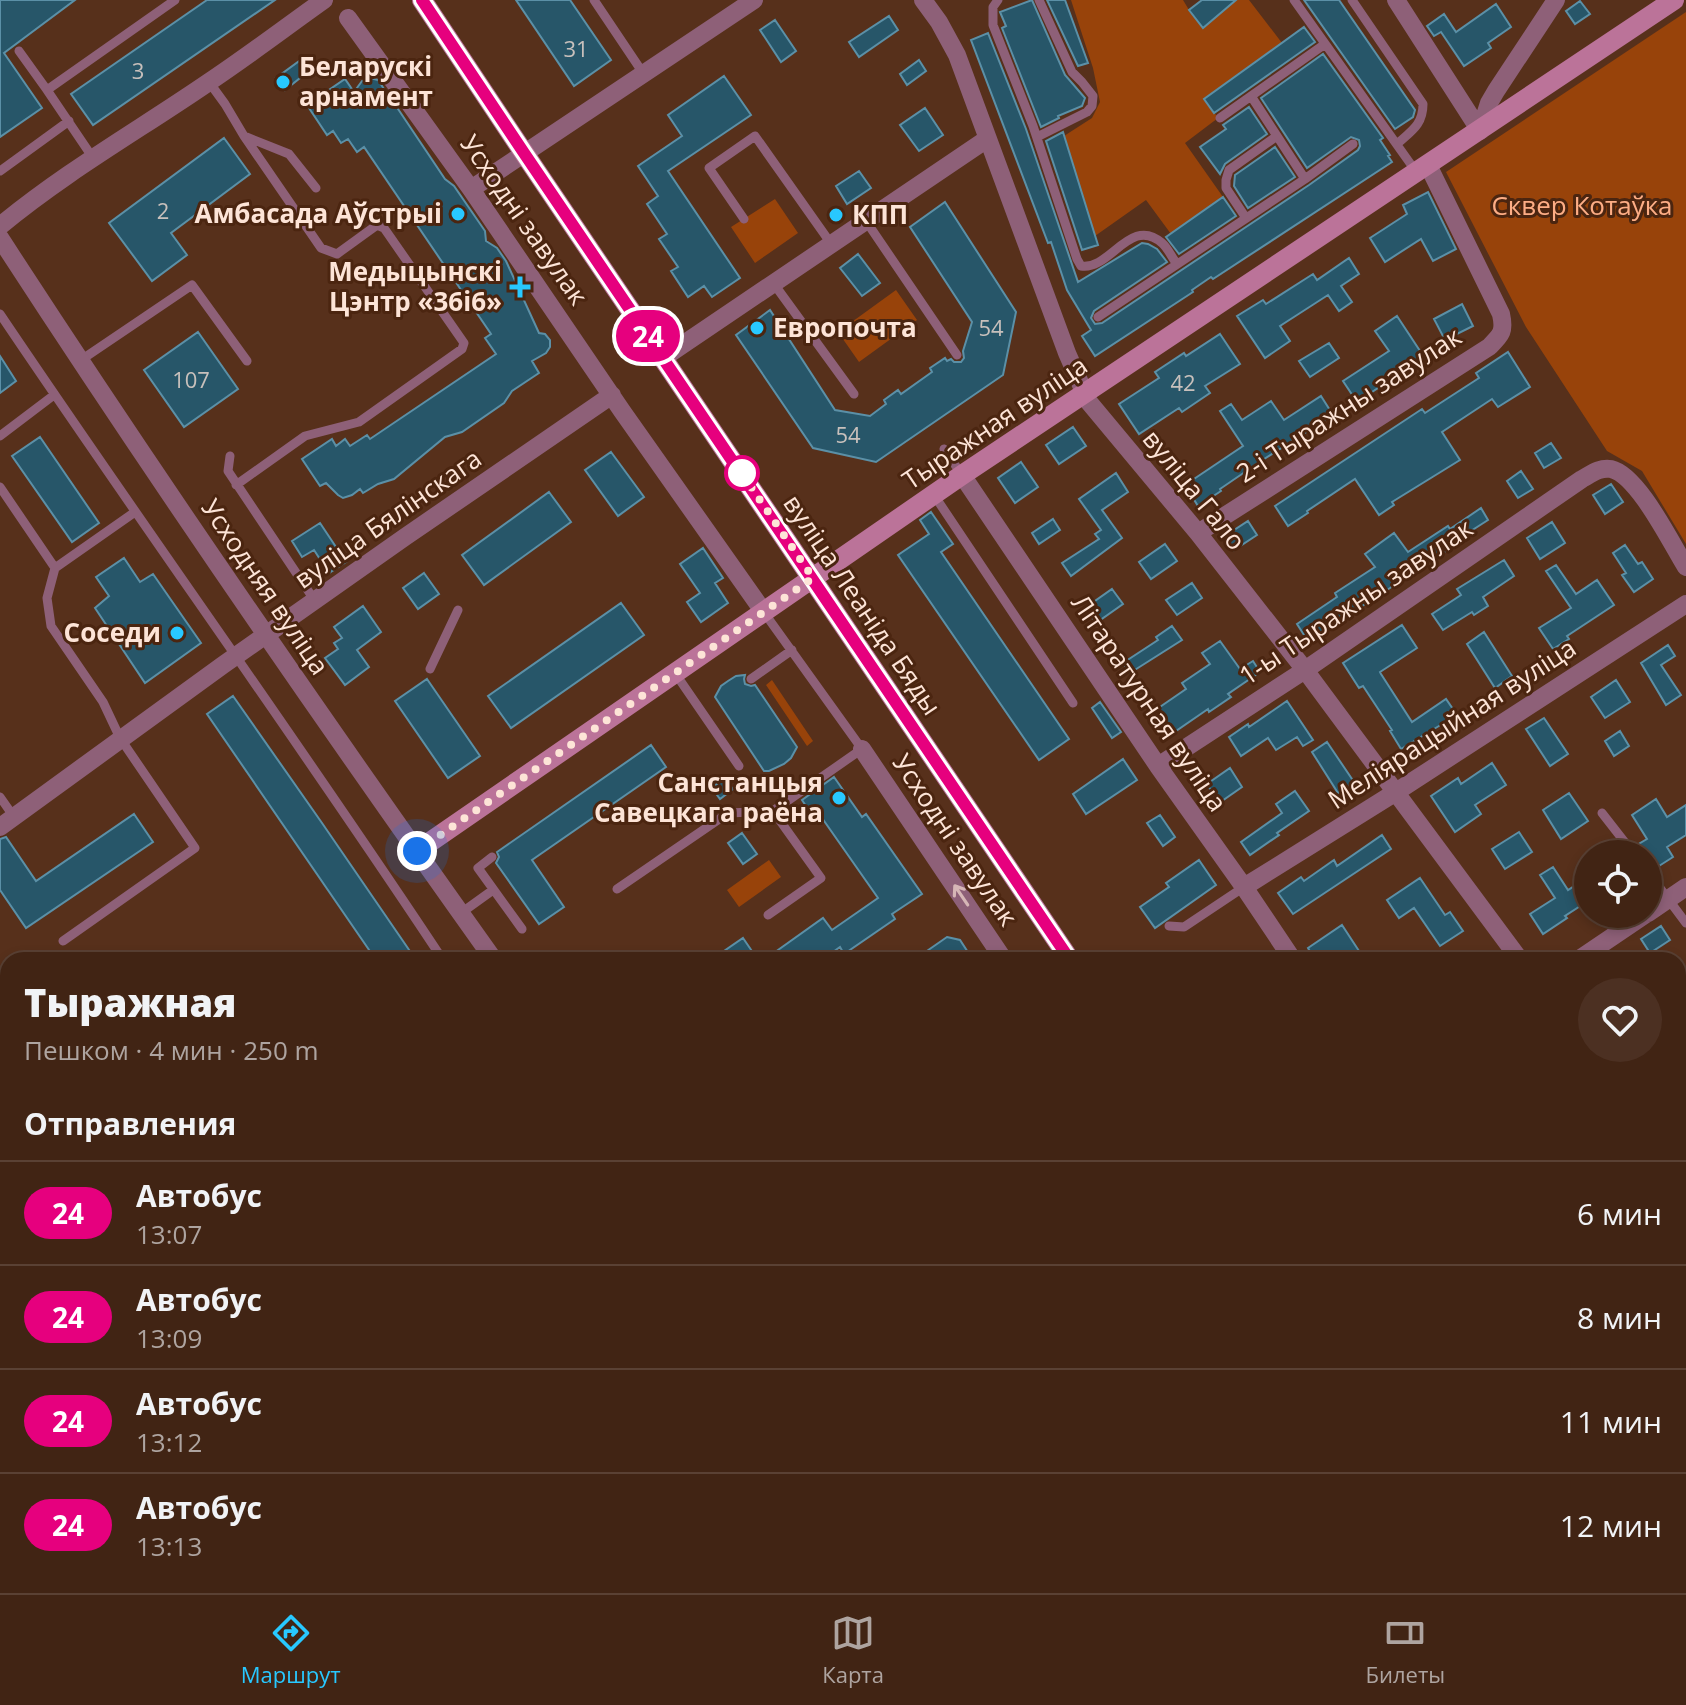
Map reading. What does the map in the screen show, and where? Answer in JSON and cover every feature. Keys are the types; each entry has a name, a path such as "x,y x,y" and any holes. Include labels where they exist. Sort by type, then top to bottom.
{"street":[{"path":"0,226 93,158 209,82 324,0"},
{"name":"вуліца Леаніда Бяды","path":"422,0 1065,952"},
{"path":"471,189 754,0"},
{"name":"вуліца Гало","path":"923,0 957,55 1067,353 1088,401 1198,533 1305,670 1514,952"},
{"path":"1396,0 1480,131"},
{"path":"1480,131 1489,103 1556,0"},
{"name":"Тыражная вуліца","path":"417,851 763,611 925,505 962,475 1674,0"},
{"name":"Усходні завулак","path":"348,18 471,189 763,611"},
{"path":"663,358 987,139"},
{"name":"2-і Тыражны завулак","path":"1198,533 1489,347 1501,335 1501,314 1423,169"},
{"name":"Усходняя вуліца","path":"0,238 266,636 488,952"},
{"name":"вуліца Бялінскага","path":"7,823 120,738 612,395"},
{"name":"1-ы Тыражны завулак","path":"1158,766 1600,469 1618,472 1638,489 1686,567"},
{"name":"Літаратурная вуліца","path":"962,475 1288,952"},
{"name":"Меліярацыйная вуліца","path":"1244,887 1686,604"},
{"name":"Усходні завулак","path":"862,749 999,952"},
{"path":"1662,903 1686,887"},
{"path":"1590,952 1625,928"}],"lane":[{"path":"47,90 175,0"},
{"path":"594,0 643,73"},
{"path":"998,0 993,7 993,25 1037,137 1081,266 1087,267 1101,261 1129,238 1149,236 1162,243 1177,264"},
{"path":"1037,137 1087,112 1092,106 1093,96 1072,72 1039,0"},
{"path":"1294,0 1397,144 1423,169"},
{"path":"1352,0 1423,104 1423,116 1417,126 1397,144"},
{"path":"1220,118 1325,44"},
{"path":"19,51 93,158"},
{"path":"209,82 321,248 337,254 377,225 384,228 464,343 462,349 359,422 305,436 236,485"},
{"path":"1251,96 1305,179"},
{"path":"0,171 69,121"},
{"path":"244,136 289,154 316,188"},
{"path":"744,219 709,168 755,136 832,245"},
{"path":"1246,218 1226,188 1229,170 1277,136"},
{"path":"1098,317 1353,144"},
{"path":"866,221 892,253 957,355"},
{"path":"774,284 854,394"},
{"path":"81,360 192,285 247,361"},
{"path":"782,317 791,310"},
{"path":"0,314 438,952"},
{"path":"0,436 54,395"},
{"path":"944,449 962,475"},
{"path":"230,456 228,471 236,485 315,601"},
{"path":"1,491 55,568"},
{"path":"925,505 1073,703"},
{"path":"63,941 195,848 120,738 103,702 51,626 47,598 55,568 135,512"},
{"path":"430,669 458,610"},
{"path":"617,889 728,813 773,811 862,749 763,611"},
{"path":"751,679 792,650"},
{"path":"675,673 739,766"},
{"path":"0,797 7,823"},
{"path":"768,915 821,878 773,811"},
{"path":"1602,813 1623,840"},
{"path":"492,857 478,868 522,929"},
{"path":"1169,926 1184,927 1244,887"},
{"path":"461,913 493,890"},
{"path":"1662,890 1686,923"}],"green space":[{"path":"1071,0 1183,0 1203,27 1236,0 1249,0 1282,43 1205,99 1218,118 1185,143 1223,197 1171,234 1146,200 1095,236 1064,136 1092,118 1100,102 1093,68"},
{"name":"Сквер Котаўка","path":"1686,12 1686,544 1642,471 1607,451 1526,327 1446,172"},
{"path":"775,199 798,233 755,263 731,227"},
{"path":"896,290 917,320 859,362 838,332"},
{"path":"772,680 813,741 807,746 766,685"},
{"path":"769,860 781,877 739,907 727,890"}],"building":[{"path":"0,0 75,0 4,53 42,108 0,137"},
{"path":"207,0 275,0 93,125 71,94"},
{"path":"516,0 570,0 611,60 574,86"},
{"path":"1032,0 1065,75 1085,98 1082,106 1041,127 1002,28 1006,26 1000,12"},
{"path":"1047,0 1065,0 1088,63 1078,66"},
{"path":"1202,0 1236,0 1203,28 1189,10"},
{"path":"1304,0 1339,0 1415,110 1413,117 1395,129"},
{"path":"1580,1 1590,14 1575,24 1566,11"},
{"path":"1496,4 1511,27 1488,43 1491,48 1464,66 1441,32 1434,36 1427,26 1444,14 1456,32"},
{"path":"889,16 898,30 859,57 849,42"},
{"path":"775,20 796,51 781,62 760,30"},
{"path":"1304,27 1315,42 1214,113 1204,99"},
{"path":"988,33 1026,129 1078,282 1142,243 1157,249 1167,262 1094,311 1091,318 1095,324 1102,323 1358,150 1359,140 1351,137 1307,168 1261,98 1323,54 1383,138 1380,140 1392,162 1213,279 1211,277 1095,356 1082,336 1091,330 1067,290 971,40"},
{"path":"302,59 310,70 285,90 276,78"},
{"path":"919,60 926,71 907,85 900,74"},
{"path":"724,76 751,115 668,171 740,278 712,297 704,286 688,297 671,271 678,267 659,239 667,234 647,204 658,196 638,166 682,136 668,115"},
{"path":"370,78 378,80 386,97 392,100 445,179 454,186 485,231 486,241 497,248 506,261 539,333 550,340 550,347 532,361 539,373 512,391 504,403 462,432 445,437 394,479 363,493 360,489 343,498 326,483 320,486 302,459 332,439 336,446 345,439 350,446 367,435 370,439 496,354 485,338 491,334 364,147 357,152 348,139 341,143 333,131 327,135 307,105 345,79 354,92 362,81"},
{"path":"1249,107 1267,134 1225,164 1220,174 1200,147 1226,129 1223,125"},
{"path":"925,108 943,135 919,151 900,125"},
{"path":"1063,132 1098,245 1082,250 1046,141"},
{"path":"224,138 250,174 171,233 187,255 152,281 109,223"},
{"path":"1275,147 1295,177 1248,208 1234,186 1235,175"},
{"path":"859,171 871,188 847,204 836,186"},
{"path":"1428,192 1456,249 1433,261 1421,239 1385,262 1370,238 1407,214 1403,205"},
{"path":"1223,197 1236,216 1179,254 1166,237"},
{"path":"945,202 1016,312 1003,375 876,462 813,448 736,335 770,310 835,410 870,416 886,404 884,400 898,390 901,394 932,372 930,368 945,358 947,361 961,362 972,322 910,227"},
{"path":"858,254 880,283 862,296 840,268"},
{"path":"1349,258 1359,274 1341,286 1352,302 1339,311 1328,295 1280,326 1290,341 1265,358 1237,316 1263,300 1266,304 1313,274 1317,280"},
{"path":"1462,304 1473,326 1445,340 1434,319"},
{"path":"1397,316 1424,357 1357,402 1343,381 1389,351 1375,331"},
{"path":"198,332 238,389 184,427 144,370"},
{"path":"1220,334 1240,364 1205,386 1210,393 1182,412 1179,408 1139,434 1119,404 1159,378 1155,372"},
{"path":"1329,343 1339,358 1310,377 1299,361"},
{"path":"1508,352 1530,387 1498,407 1492,399 1442,432 1460,460 1392,502 1394,505 1379,515 1355,479 1288,526 1275,506 1422,409 1425,413 1479,378 1476,373"},
{"path":"0,356 16,381 0,393"},
{"path":"1321,396 1333,415 1198,506 1185,485 1243,446 1220,411 1231,404 1242,420 1271,401 1284,420"},
{"path":"1073,427 1086,446 1059,464 1046,445"},
{"path":"40,437 99,523 72,542 12,456"},
{"path":"1551,443 1561,458 1544,468 1535,453"},
{"path":"611,452 644,497 618,516 585,470"},
{"path":"1021,462 1038,487 1015,503 998,478"},
{"path":"1521,471 1533,489 1518,498 1507,481"},
{"path":"1116,473 1128,492 1102,510 1122,538 1071,576 1062,563 1099,539 1095,534 1101,530 1079,499"},
{"path":"1611,484 1623,502 1605,514 1593,495"},
{"path":"549,492 571,522 484,585 462,555"},
{"path":"1481,508 1488,520 1308,641 1297,624 1337,597 1335,593 1375,567 1365,554 1394,533 1408,552"},
{"path":"931,512 953,544 941,552 1069,739 1039,760 898,555 929,534 920,520"},
{"path":"1053,519 1060,530 1039,544 1032,533"},
{"path":"1248,521 1257,535 1234,550 1225,536"},
{"path":"1552,522 1565,543 1540,559 1527,538"},
{"path":"320,523 346,562 329,573 314,550 302,557 292,541"},
{"path":"1165,544 1177,561 1151,579 1139,562"},
{"path":"1625,545 1653,579 1634,592 1622,575 1626,573 1613,553"},
{"path":"703,548 723,578 715,583 728,603 701,622 687,602 700,593 680,564"},
{"path":"124,558 140,582 153,574 201,643 145,683 95,608 109,596 96,577"},
{"path":"1504,560 1514,576 1483,597 1488,606 1443,630 1432,614 1461,595 1457,589"},
{"path":"1556,565 1576,594 1597,580 1614,605 1553,649 1539,628 1571,608 1546,571"},
{"path":"424,573 439,594 418,609 403,588"},
{"path":"1192,583 1202,598 1177,615 1166,600"},
{"path":"1112,589 1123,604 1096,623 1085,608"},
{"path":"621,603 644,635 511,728 488,696"},
{"path":"363,606 381,632 357,650 369,667 345,685 325,658 338,649 334,643 342,638 334,627"},
{"path":"1402,625 1417,648 1381,674 1412,722 1446,699 1457,715 1401,749 1363,686 1359,688 1343,663"},
{"path":"1172,626 1182,640 1130,673 1123,663 1158,640 1156,637"},
{"path":"1484,632 1512,676 1495,688 1467,644"},
{"path":"1220,641 1240,669 1253,661 1260,672 1228,694 1231,697 1173,733 1157,709 1186,689 1182,683 1210,664 1202,653"},
{"path":"1668,645 1675,656 1661,665 1681,695 1666,705 1641,663"},
{"path":"745,675 745,684 755,685 797,747 784,764 769,771 764,771 715,697 721,686 736,676"},
{"path":"427,679 480,756 448,778 395,701"},
{"path":"1616,680 1630,702 1605,718 1591,697"},
{"path":"233,696 411,952 371,952 207,714"},
{"path":"1287,701 1313,740 1303,746 1297,737 1276,750 1268,738 1241,756 1229,737"},
{"path":"1100,702 1121,732 1112,738 1092,708"},
{"path":"1544,718 1568,754 1550,766 1526,729"},
{"path":"1620,731 1629,746 1614,756 1605,741"},
{"path":"1327,742 1354,782 1338,793 1312,752"},
{"path":"651,745 666,767 532,860 564,907 539,924 496,863 499,857 497,852"},
{"path":"1123,759 1137,780 1086,814 1073,794"},
{"path":"1492,763 1506,785 1475,805 1481,814 1455,832 1431,796 1458,778 1461,784"},
{"path":"1230,768 1242,787 1219,803 1207,784"},
{"path":"834,777 862,817 866,814 922,894 892,914 895,919 847,952 840,947 833,952 775,952 823,918 832,930 878,898 822,818 816,821 802,800"},
{"path":"724,778 733,789 720,799 712,788"},
{"path":"1295,791 1309,811 1250,855 1241,842 1282,813 1276,804"},
{"path":"1569,793 1588,821 1561,839 1543,810"},
{"path":"1656,799 1667,817 1686,805 1686,835 1667,847 1673,857 1662,864 1662,840 1645,840 1632,815"},
{"path":"134,814 153,842 26,928 0,890 0,839 6,837 36,881"},
{"path":"1160,815 1175,837 1163,846 1147,823"},
{"path":"1519,832 1532,852 1505,869 1492,849"},
{"path":"742,833 757,854 743,864 728,843"},
{"path":"1382,835 1391,849 1293,914 1278,893 1301,877 1304,881 1334,860 1337,866"},
{"path":"1199,860 1216,885 1155,928 1140,907 1169,887 1166,883"},
{"path":"1553,867 1568,890 1574,886 1574,910 1543,934 1530,914 1555,898 1540,875"},
{"path":"1420,878 1445,915 1450,912 1463,931 1440,946 1414,908 1399,918 1387,900"},
{"path":"1342,925 1359,951 1310,952 1308,948"},
{"path":"1662,928 1670,940 1649,952 1641,939"},
{"path":"947,937 960,940 968,952 925,952"},
{"path":"743,938 753,952 723,952"}],"bus line":[{"name":"24","path":"422,0 1065,952"}],"place":[{"name":"Беларускі арнамент","path":"283,82"},
{"name":"Амбасада Аўстрыі","path":"458,214"},
{"name":"КПП","path":"836,215"},
{"name":"Медыцынскі Цэнтр «36і6»","path":"520,287"},
{"name":"Европочта","path":"757,328"},
{"name":"Соседи","path":"177,633"},
{"name":"Санстанцыя Савецкага раёна","path":"839,798"}],"route":[{"path":"417,851 813,578 742,473"}]}
